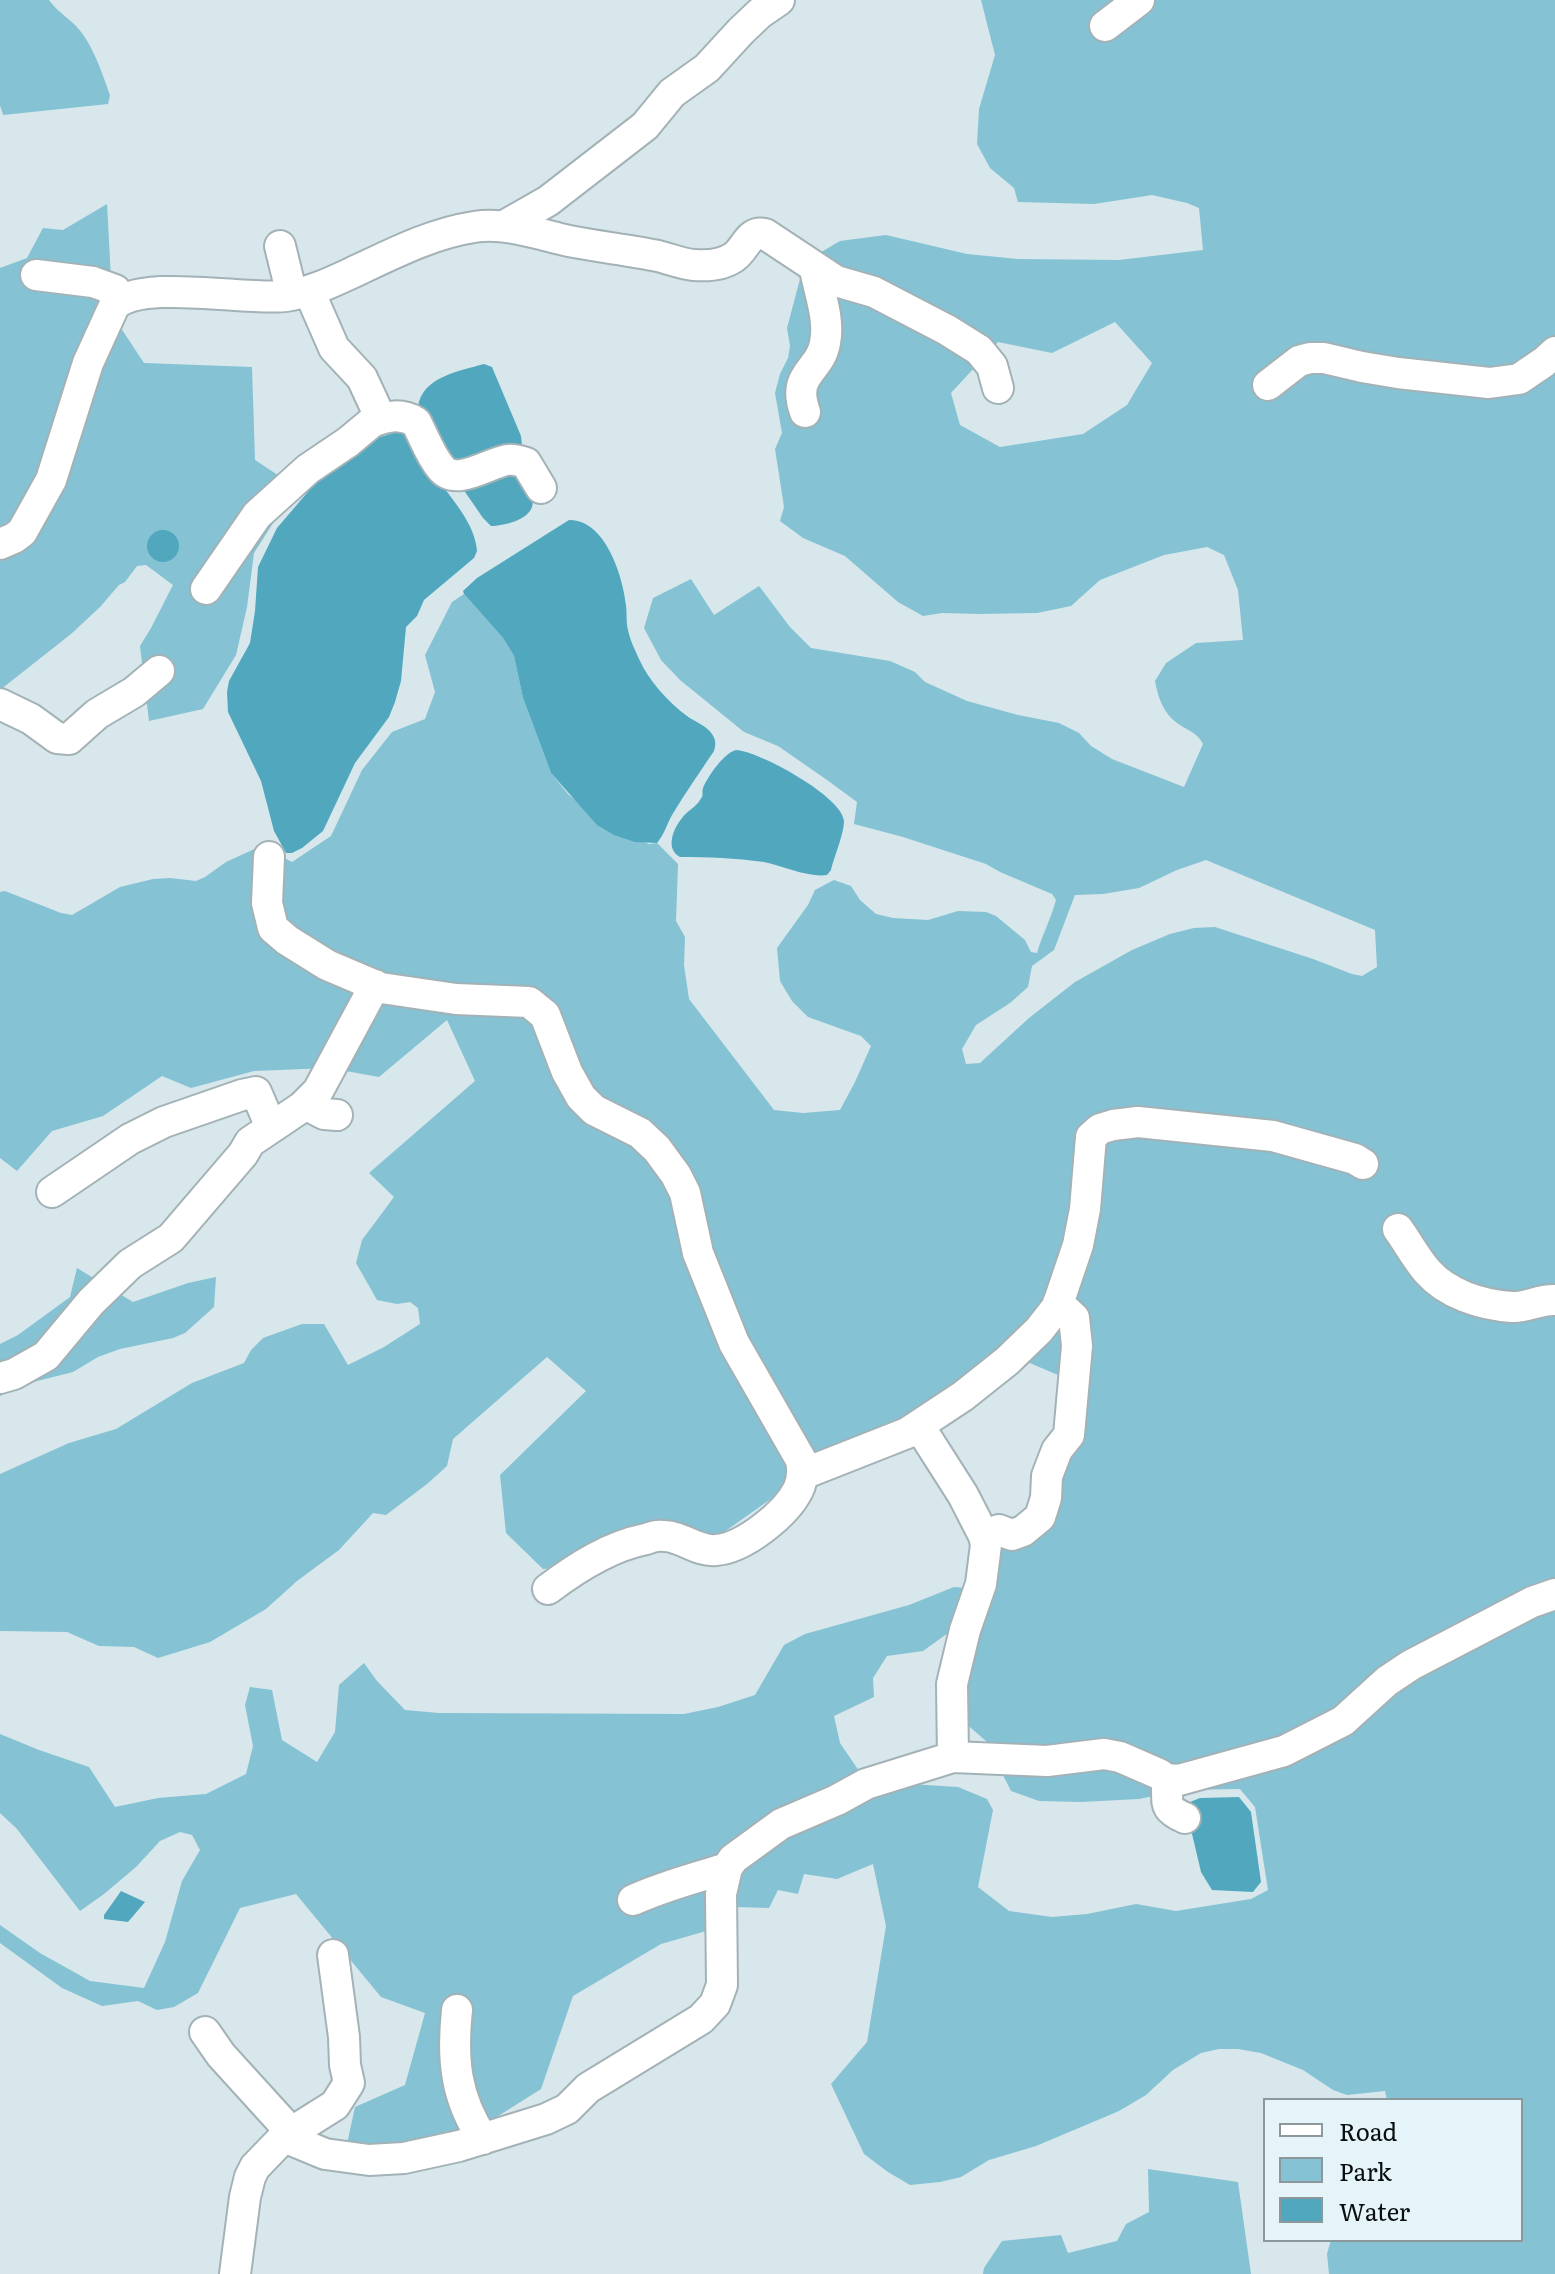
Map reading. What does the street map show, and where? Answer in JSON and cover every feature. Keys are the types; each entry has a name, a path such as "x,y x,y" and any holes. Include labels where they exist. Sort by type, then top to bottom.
{"street":[{"path":"504,226 548,201 645,126 672,93 707,68 760,13 779,0"},
{"path":"1105,26 1139,0"},
{"path":"0,544 22,532 51,480 88,363 114,306 120,300 128,296 162,292 259,297 300,293 426,241 472,227 504,226 691,265 727,262 738,255 752,235 759,232 836,281 874,292 979,350 992,366 998,388"},
{"path":"280,246 300,293 334,348 362,378 381,419"},
{"path":"805,412 801,386 809,370 821,358 827,325 815,269"},
{"path":"36,275 93,282 115,290 120,300"},
{"path":"1268,385 1299,361 1324,358 1386,371 1489,383 1519,379 1555,352"},
{"path":"206,589 257,515 283,489 372,422 381,419 394,416 416,422 441,469 449,475 516,460 526,463 541,488"},
{"path":"0,704 31,719 57,738 69,739 97,714 134,692 159,671"},
{"path":"269,857 267,903 273,928 327,965 375,985 413,994 529,1002 545,1015 567,1072 581,1097 594,1110 640,1133 657,1149 676,1175 685,1193 708,1283 734,1343 801,1460 803,1474 797,1492 769,1524 751,1537 717,1550 701,1549 665,1535 643,1539 612,1549 548,1589"},
{"path":"0,1378 14,1374 46,1356 91,1302 130,1264 171,1238 250,1142 305,1104 318,1091 375,985"},
{"path":"52,1192 130,1139 164,1122 242,1095 256,1092 271,1127"},
{"path":"305,1104 324,1114 337,1115"},
{"path":"803,1474 881,1445 919,1426 1007,1361 1039,1330 1058,1303 1078,1245 1085,1209 1091,1137 1100,1129 1138,1122 1273,1136 1363,1164"},
{"path":"1398,1229 1428,1272 1442,1285 1463,1297 1515,1307 1555,1300"},
{"path":"984,1536 999,1530 1012,1535 1023,1531 1040,1517 1046,1498 1047,1476 1057,1450 1069,1435 1077,1346 1074,1318 1058,1303"},
{"path":"919,1426 963,1495 984,1536 986,1561 952,1684 953,1757"},
{"path":"205,2032 288,2134 325,2154 369,2160 404,2158 483,2139 546,2119 567,2109 588,2088 708,2012 715,2004 722,1985 721,1894 727,1868 733,1859 781,1824 866,1784 953,1757 1047,1761 1104,1754 1120,1757 1166,1779 1179,1780 1284,1751 1343,1721 1387,1681 1411,1665 1555,1594"},
{"path":"1166,1779 1167,1805 1172,1812 1185,1818"},
{"path":"633,1900 662,1886 727,1868"},
{"path":"235,2274 238,2239 250,2177 255,2167 288,2134 335,2105 349,2083 333,1955"},
{"path":"457,2010 454,2042 462,2099 483,2139"}],"green space":[{"path":"0,0 49,0 76,26 100,68 110,95 108,104 3,115 0,105"},
{"path":"981,0 1555,0 1555,2274 1329,2274 1327,2254 1330,2242 1523,2242 1523,2098 1387,2098 1385,2091 1347,2095 1333,2090 1303,2070 1261,2053 1238,2049 1201,2053 1173,2070 1146,2095 1119,2111 1036,2146 989,2160 961,2177 910,2185 888,2172 864,2154 831,2084 867,2042 886,1926 873,1864 837,1879 804,1874 798,1894 778,1890 769,1908 735,1907 727,1925 661,1944 573,1996 541,2089 476,2130 397,2150 347,2144 355,2107 405,2085 425,2013 381,1997 296,1894 240,1908 198,1993 174,2007 157,2010 138,2001 102,2006 62,1988 0,1943 0,1925 40,1953 90,1981 144,1988 165,1942 182,1881 200,1850 192,1835 180,1832 160,1841 136,1867 80,1911 17,1829 0,1813 0,1734 89,1767 115,1807 158,1798 206,1794 246,1774 253,1746 245,1705 250,1687 272,1690 282,1740 317,1762 335,1732 339,1685 364,1663 405,1710 439,1713 684,1714 755,1695 784,1645 805,1634 909,1605 954,1587 965,1588 955,1628 923,1651 887,1656 873,1678 874,1697 834,1716 840,1743 874,1793 910,1784 958,1787 987,1799 993,1810 978,1887 1009,1911 1052,1917 1136,1904 1176,1911 1251,1899 1268,1890 1255,1807 1240,1789 1183,1790 1139,1799 1039,1801 1011,1791 986,1741 956,1715 994,1539 1023,1520 1048,1450 1073,1412 1058,1375 999,1350 917,1415 816,1467 717,1537 592,1565 543,1569 506,1533 500,1475 586,1391 547,1357 453,1439 447,1466 427,1484 386,1515 373,1513 339,1550 266,1609 210,1642 158,1658 134,1647 99,1646 67,1632 0,1631 0,1474 69,1443 116,1429 192,1383 244,1363 263,1338 302,1324 324,1324 348,1365 420,1324 418,1308 410,1302 397,1304 377,1300 356,1263 362,1240 394,1197 369,1173 475,1081 447,1020 379,1077 329,1068 254,1071 191,1088 162,1076 103,1116 52,1131 17,1171 0,1158 0,892 5,891 72,915 120,887 153,879 196,881 226,862 261,846 292,862 331,836 362,770 392,732 425,719 435,692 425,655 452,602 464,594 503,638 514,656 523,698 551,773 598,825 649,844 657,843 678,864 676,921 685,937 684,965 689,999 774,1110 803,1113 840,1110 871,1046 861,1036 808,1017 792,1001 780,981 777,948 815,890 834,880 851,886 860,900 876,914 893,918 928,920 958,911 986,912 996,916 1025,940 1031,952 1037,953 1056,900 1052,894 986,864 854,824 857,802 778,746 744,732 680,680 661,660 644,628 653,598 691,579 714,615 759,586 790,627 811,648 890,661 915,672 925,682 967,701 1059,723 1079,733 1091,746 1112,759 1184,787 1203,744 1168,714 1155,681 1166,663 1196,643 1243,640 1238,590 1224,555 1207,547 1164,555 1100,580 1071,606 1037,613 942,613 923,616 898,602 845,556 803,538 780,521 784,507 775,449 782,433 775,393 788,358 787,328 800,279 813,257 840,241 886,235 967,254 1018,259 1119,260 1203,250 1199,208 1187,203 1152,195 1094,204 1018,202 1014,188 990,168 977,144 979,109 995,55","holes":["1115,322 1152,363 1127,405 1083,434 1000,447 960,425 951,393 998,342 1052,353","1206,860 1375,930 1377,967 1362,976 1215,927 1170,934 1132,950 1075,982 1029,1018 980,1063 966,1064 962,1049 976,1025 1028,987 1032,966 1054,950 1075,895 1139,888"]},
{"path":"107,204 113,316 144,363 252,367 255,460 296,487 254,553 247,607 236,655 203,709 149,721 140,646 173,585 146,565 137,566 125,582 71,634 0,690 0,268 27,258 43,228 63,230"},
{"path":"77,1268 133,1302 216,1277 214,1307 185,1333 173,1338 120,1349 98,1357 73,1372 25,1384 0,1396 0,1344 18,1335 70,1297"},
{"path":"1148,2169 1238,2182 1251,2274 983,2274 1002,2241 1061,2235 1068,2253 1117,2241 1126,2224 1149,2212"}],"water":[{"path":"484,364 492,367 522,445 516,450 451,468 418,407 421,397 426,389 443,377"},
{"path":"403,430 462,512 472,531 477,551 474,558 424,600 417,616 406,627 401,681 389,717 355,763 323,831 302,848 286,853 274,831 261,781 228,712 229,681 250,643 258,567 277,528 318,480 335,471 377,438"},
{"path":"509,466 532,488 532,507 520,519 491,526 463,489"},
{"path":"569,520 582,522 593,529 610,551 621,579 630,637 648,675 673,704 707,728 715,740 714,751 657,843 635,842 597,825 551,773 523,698 514,656 503,638 463,591 477,578"},
{"path":"163,530 174,535 179,546 174,557 163,562 152,557 147,546 152,535"},
{"path":"736,750 762,758 798,777 840,811 844,821 842,832 827,875 804,873 764,862 680,857 675,853 673,833 700,800 705,783 717,766"},
{"path":"1239,1797 1251,1812 1261,1882 1253,1892 1212,1890 1201,1872 1185,1804 1200,1798"},
{"path":"121,1891 145,1902 128,1922 104,1919 104,1915"}]}
